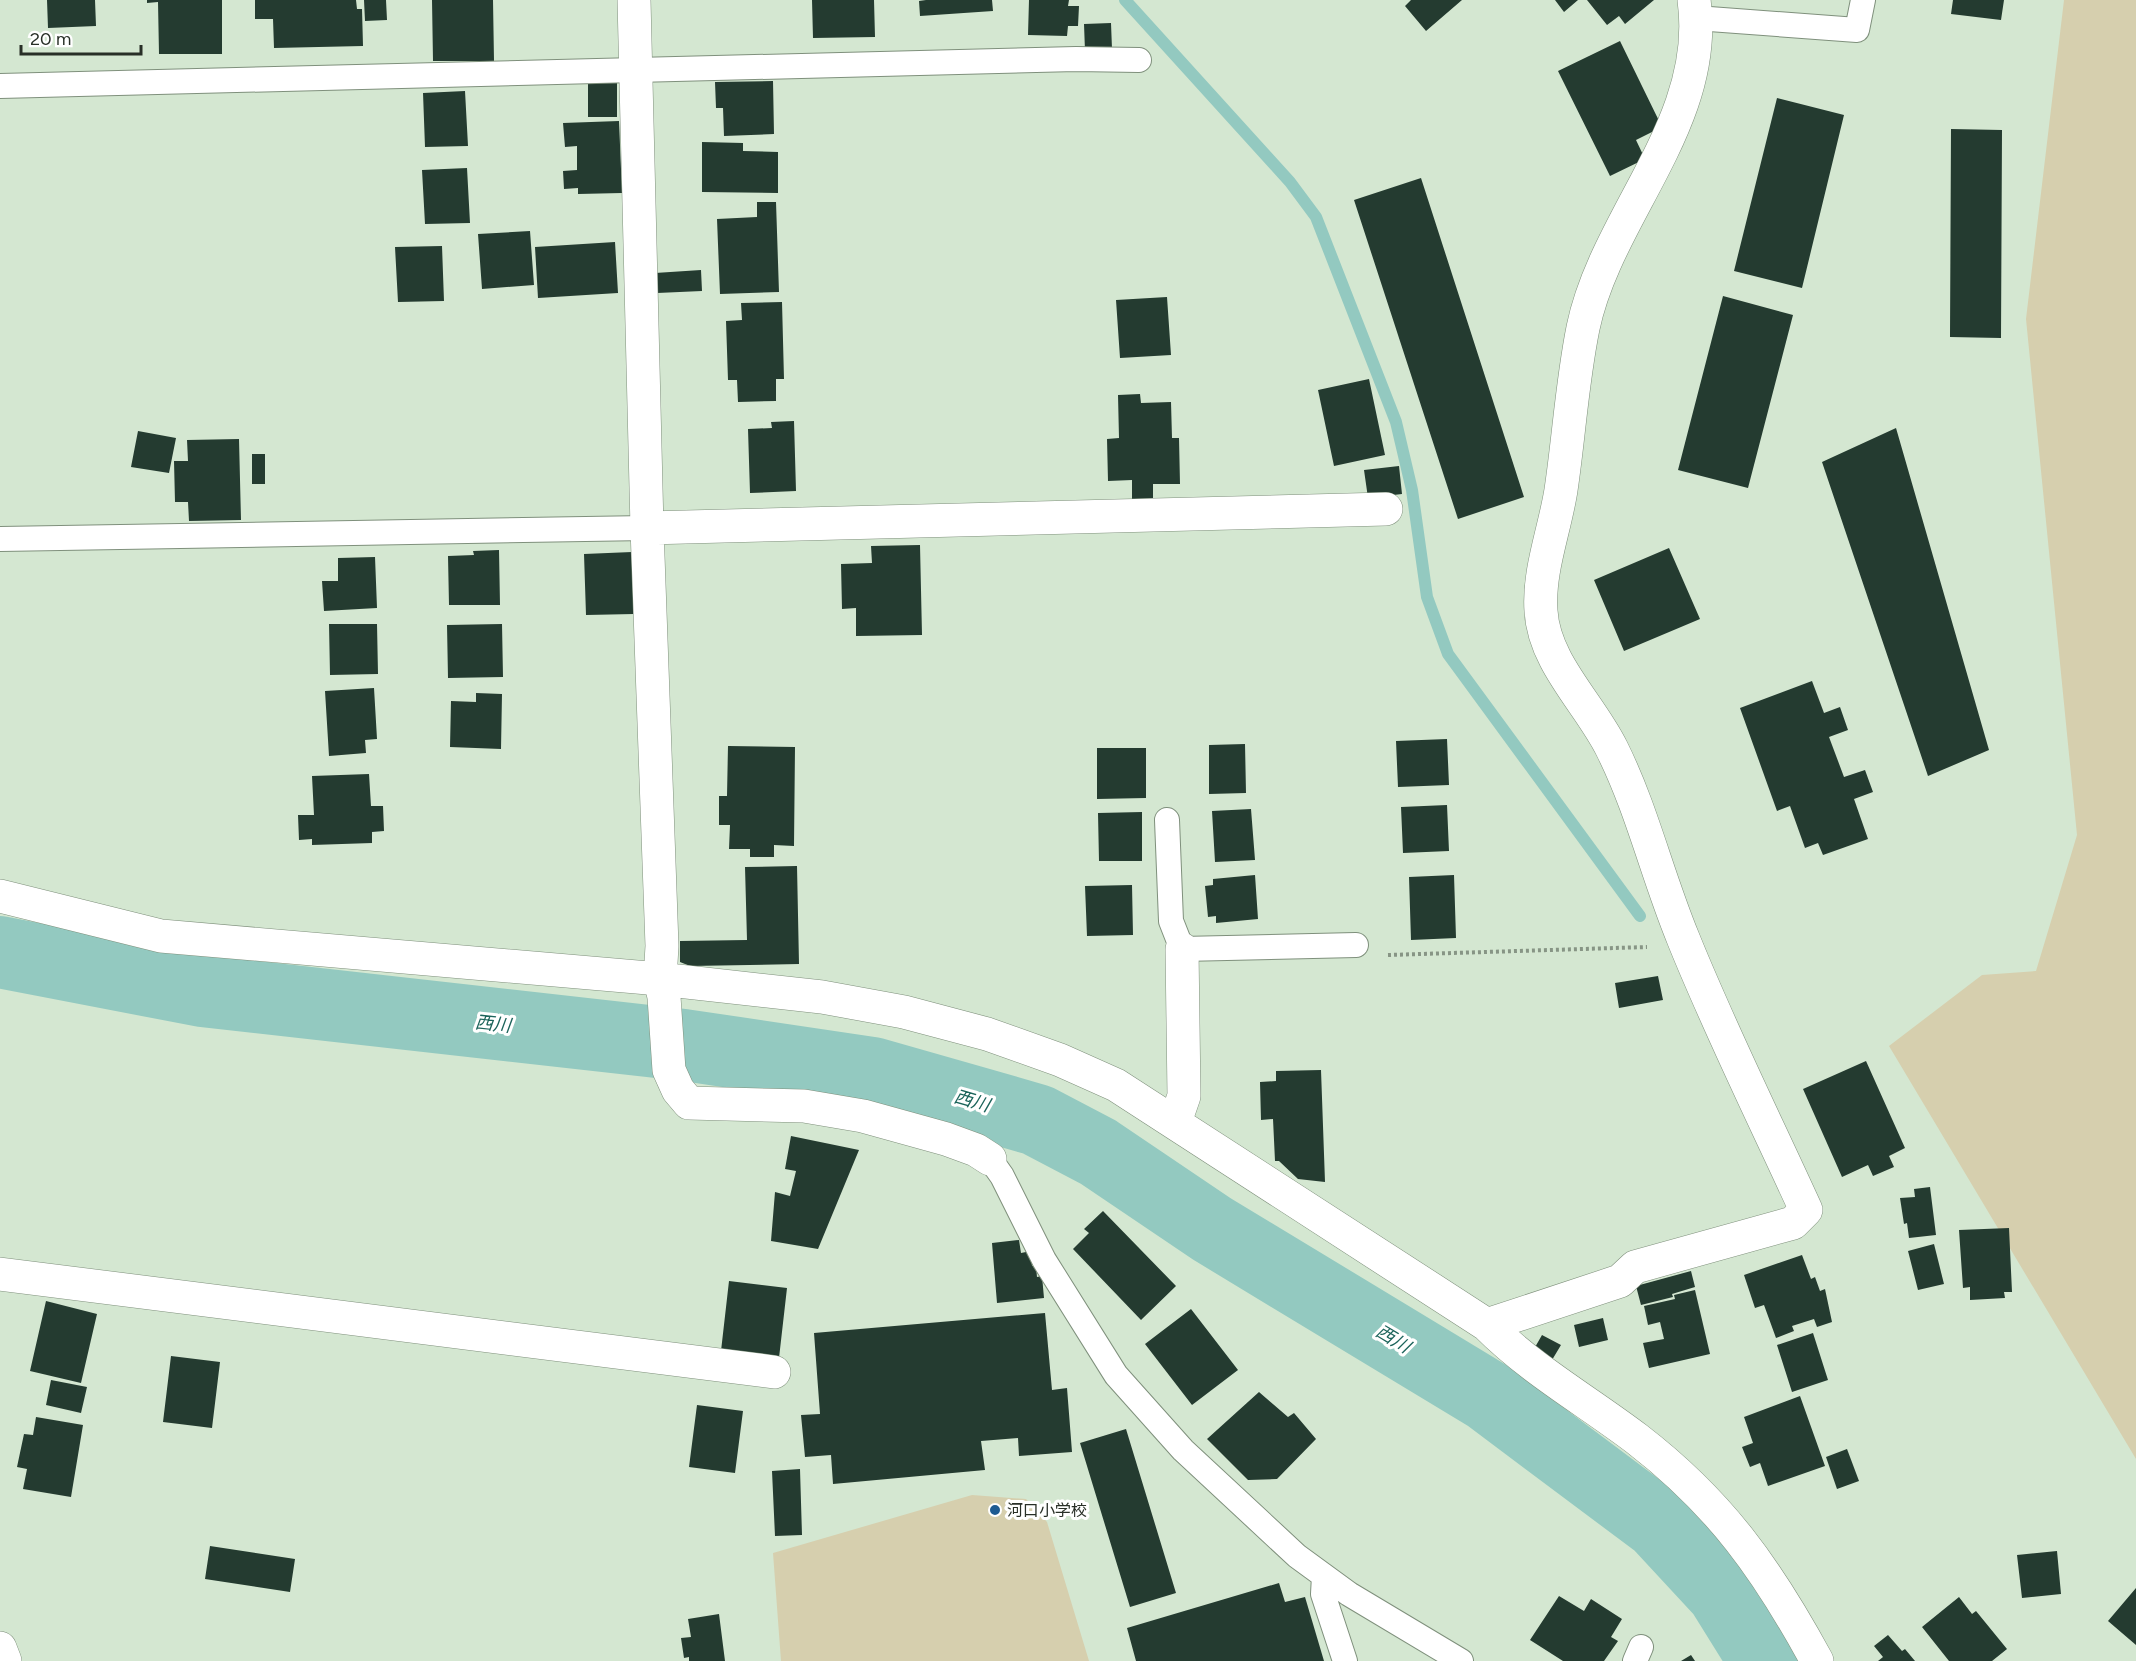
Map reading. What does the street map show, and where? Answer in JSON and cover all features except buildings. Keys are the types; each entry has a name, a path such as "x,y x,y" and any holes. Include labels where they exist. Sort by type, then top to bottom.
{"street":[{"path":"634,0 647,528 662,988 669,1070 678,1090 689,1103 804,1106 864,1116 946,1139 976,1150 990,1159"},
{"path":"1488,1325 1620,1281 1635,1267 1793,1223 1806,1210 1682,937 1632,795 1611,746 1550,649 1541,612 1544,578 1561,489 1583,327 1595,285 1655,166 1679,109 1692,63 1695,9"},
{"path":"647,528 1386,509"},
{"path":"0,896 160,936 662,988 822,997 904,1012 987,1034 1060,1060 1116,1085 1488,1325 1515,1352 1645,1446 1687,1481 1723,1517 1775,1590 1817,1661"},
{"path":"1175,1122 1184,1096 1182,949"},
{"path":"0,1274 774,1372"},
{"path":"0,1648 5,1661"}],"lane":[{"path":"1695,9 1857,30 1863,0"},
{"path":"0,86 1076,59 1139,60"},
{"path":"0,539 647,528"},
{"path":"1167,820 1171,921 1182,949 1356,945"},
{"path":"990,1159 1002,1176 1044,1260 1116,1375 1183,1450 1297,1556 1349,1594 1461,1661"},
{"path":"1324,1576 1323,1594 1345,1661"}],"path":[{"path":"1356,945 1380,956 1611,950 1654,946 1682,937"}],"shaded area":[{"path":"2064,0 2136,0 2136,1459 1889,1046 1982,975 2036,971 2077,835 2026,319"},
{"path":"972,1495 1026,1499 1047,1522 1089,1661 781,1661 773,1553"}],"waterway":[{"path":"1125,0 1290,182 1316,217 1396,422 1412,490 1427,597 1448,654 1640,916"},
{"name":"西川","path":"0,952 202,991 684,1045 873,1073 1037,1120 1098,1152 1212,1229 1488,1396 1659,1524 1722,1592 1765,1661"}],"place":[{"name":"河口小学校","path":"995,1510"}]}
